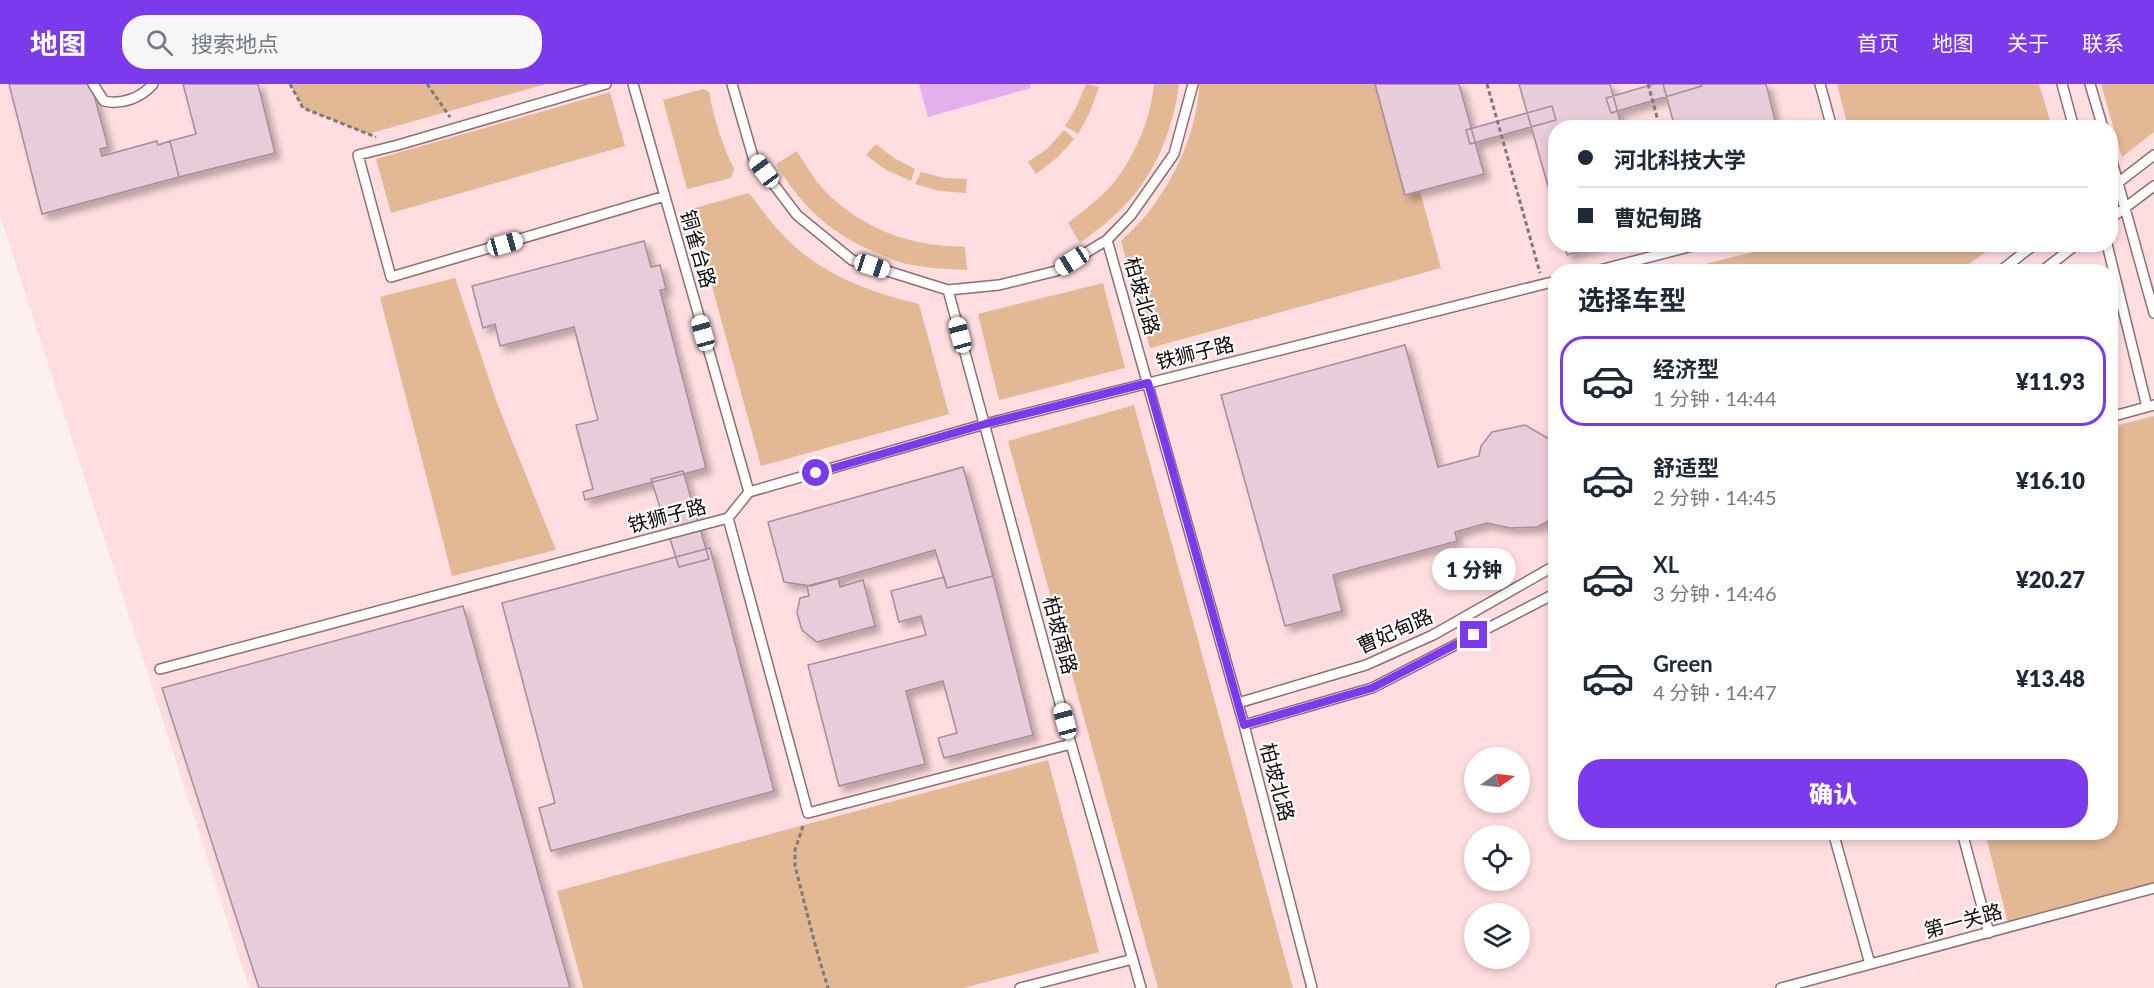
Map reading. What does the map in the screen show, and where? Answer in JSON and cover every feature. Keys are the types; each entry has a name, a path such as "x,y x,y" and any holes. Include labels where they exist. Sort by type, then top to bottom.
{"lane":[{"path":"93,84 104,101 114,103 127,101 142,94 153,84"},
{"path":"606,84 358,155 392,277 664,196"},
{"name":"铜雀台路","path":"633,84 749,492"},
{"path":"732,84 753,157 797,216 852,260 948,290 999,285 1056,271 1107,240 1131,215 1174,154 1193,84"},
{"path":"1820,84 1830,120"},
{"path":"2062,84 2072,120"},
{"path":"2090,84 2101,120"},
{"path":"2118,184 2154,155"},
{"path":"2118,214 2154,186"},
{"path":"2118,192 2126,208 2154,313"},
{"name":"柏坡北路","path":"1107,240 1238,703 1312,988"},
{"path":"1623,264 1669,252"},
{"path":"2009,264 2025,252"},
{"path":"2051,264 2067,252"},
{"name":"铁狮子路","path":"160,669 728,518 749,492 985,424 1548,283"},
{"path":"2118,284 2151,406 2118,415"},
{"name":"柏坡南路","path":"948,290 1071,744 1141,988"},
{"path":"728,518 808,813 1071,744"},
{"name":"曹妃甸路","path":"1238,703 1366,665 1433,635 1548,570"},
{"name":"曹妃甸路","path":"1244,725 1372,688 1548,597"},
{"path":"1835,840 1870,964"},
{"path":"1964,840 1989,933"},
{"name":"第一关路","path":"1781,988 2154,888"},
{"path":"1020,988 1133,958"}],"path":[{"path":"290,84 303,108 398,145"},
{"path":"427,84 458,127"},
{"path":"1487,84 1543,284"},
{"path":"1648,84 1658,120"},
{"path":"808,813 795,850 795,866 828,988"}],"shaded area":[{"path":"0,84 2154,84 2154,988 249,988 0,215"},
{"path":"290,84 546,84 368,134 303,108"},
{"path":"919,84 1030,84 1031,88 928,117"},
{"path":"1086,84 1099,87 1090,112 1078,134 1065,126"},
{"path":"1154,84 1179,84 1173,116 1162,148 1137,192 1115,215 1080,243 1068,223 1111,186 1127,164 1145,125"},
{"path":"1199,84 1375,84 1405,195 1420,191 1441,268 1150,348 1121,241 1149,211 1171,179 1191,133"},
{"path":"1837,84 2039,84 2050,120 1846,120"},
{"path":"2101,84 2154,84 2154,132 2122,157 2118,143 2118,120 2111,120"},
{"path":"703,89 709,92 719,132 734,169 731,178 687,189 663,100"},
{"path":"610,92 625,146 391,213 376,159"},
{"path":"1064,130 1074,139 1058,157 1036,174 1028,162 1047,149"},
{"path":"876,144 894,158 915,169 911,181 886,170 866,155"},
{"path":"797,151 817,182 847,210 871,225 897,236 924,243 965,247 967,270 901,263 864,247 834,230 808,208 776,164"},
{"path":"921,172 944,178 967,179 966,193 940,191 915,184"},
{"path":"749,193 779,231 813,261 846,280 882,294 919,304 949,414 761,466 691,209"},
{"path":"1754,252 1986,252 1969,264 1705,264"},
{"path":"455,278 497,403 556,550 452,576 380,297"},
{"path":"1103,283 1125,368 999,400 978,314"},
{"path":"1134,405 1293,988 1158,988 1008,441"},
{"path":"2154,416 2154,888 2009,927 1987,840 2118,840 2118,425"},
{"path":"1048,760 1099,952 964,988 583,988 557,891"}],"building":[{"path":"9,84 91,84 108,147 100,149 102,156 157,141 158,145 170,141 179,177 42,214"},
{"path":"183,84 258,84 275,153 179,177 170,141 196,134"},
{"path":"1375,84 1459,84 1484,174 1405,195"},
{"path":"1519,84 1610,84 1620,120 1548,120 1548,186"},
{"path":"1654,84 1701,84 1702,86 1611,113 1606,98"},
{"path":"1663,84 1766,84 1775,120 1673,120"},
{"path":"1552,106 1556,120 1548,120 1548,122 1470,144 1466,130"},
{"path":"644,241 651,267 660,265 666,289 660,290 706,468 585,500 583,492 593,489 576,425 598,420 574,327 500,346 495,324 483,328 472,286"},
{"path":"1405,345 1438,467 1479,456 1481,446 1492,432 1525,425 1548,438 1548,521 1537,527 1510,528 1487,523 1455,532 1457,541 1333,575 1342,611 1285,626 1221,395"},
{"path":"963,467 993,576 947,588 935,550 811,586 784,582 768,522"},
{"path":"683,471 709,559 679,567 651,479"},
{"path":"710,548 774,791 551,851 539,808 555,803 502,603"},
{"path":"993,576 1033,735 944,758 938,738 957,733 943,681 906,691 925,764 839,786 808,665 926,635 921,616 899,622 891,591 944,577 947,588"},
{"path":"838,578 840,587 863,580 875,626 817,642 802,630 797,613 800,598 809,596 807,586"},
{"path":"463,606 570,988 259,988 162,688"}],"route":[{"path":"816,473 985,424 1148,383 1244,725 1372,688 1474,635"}]}
